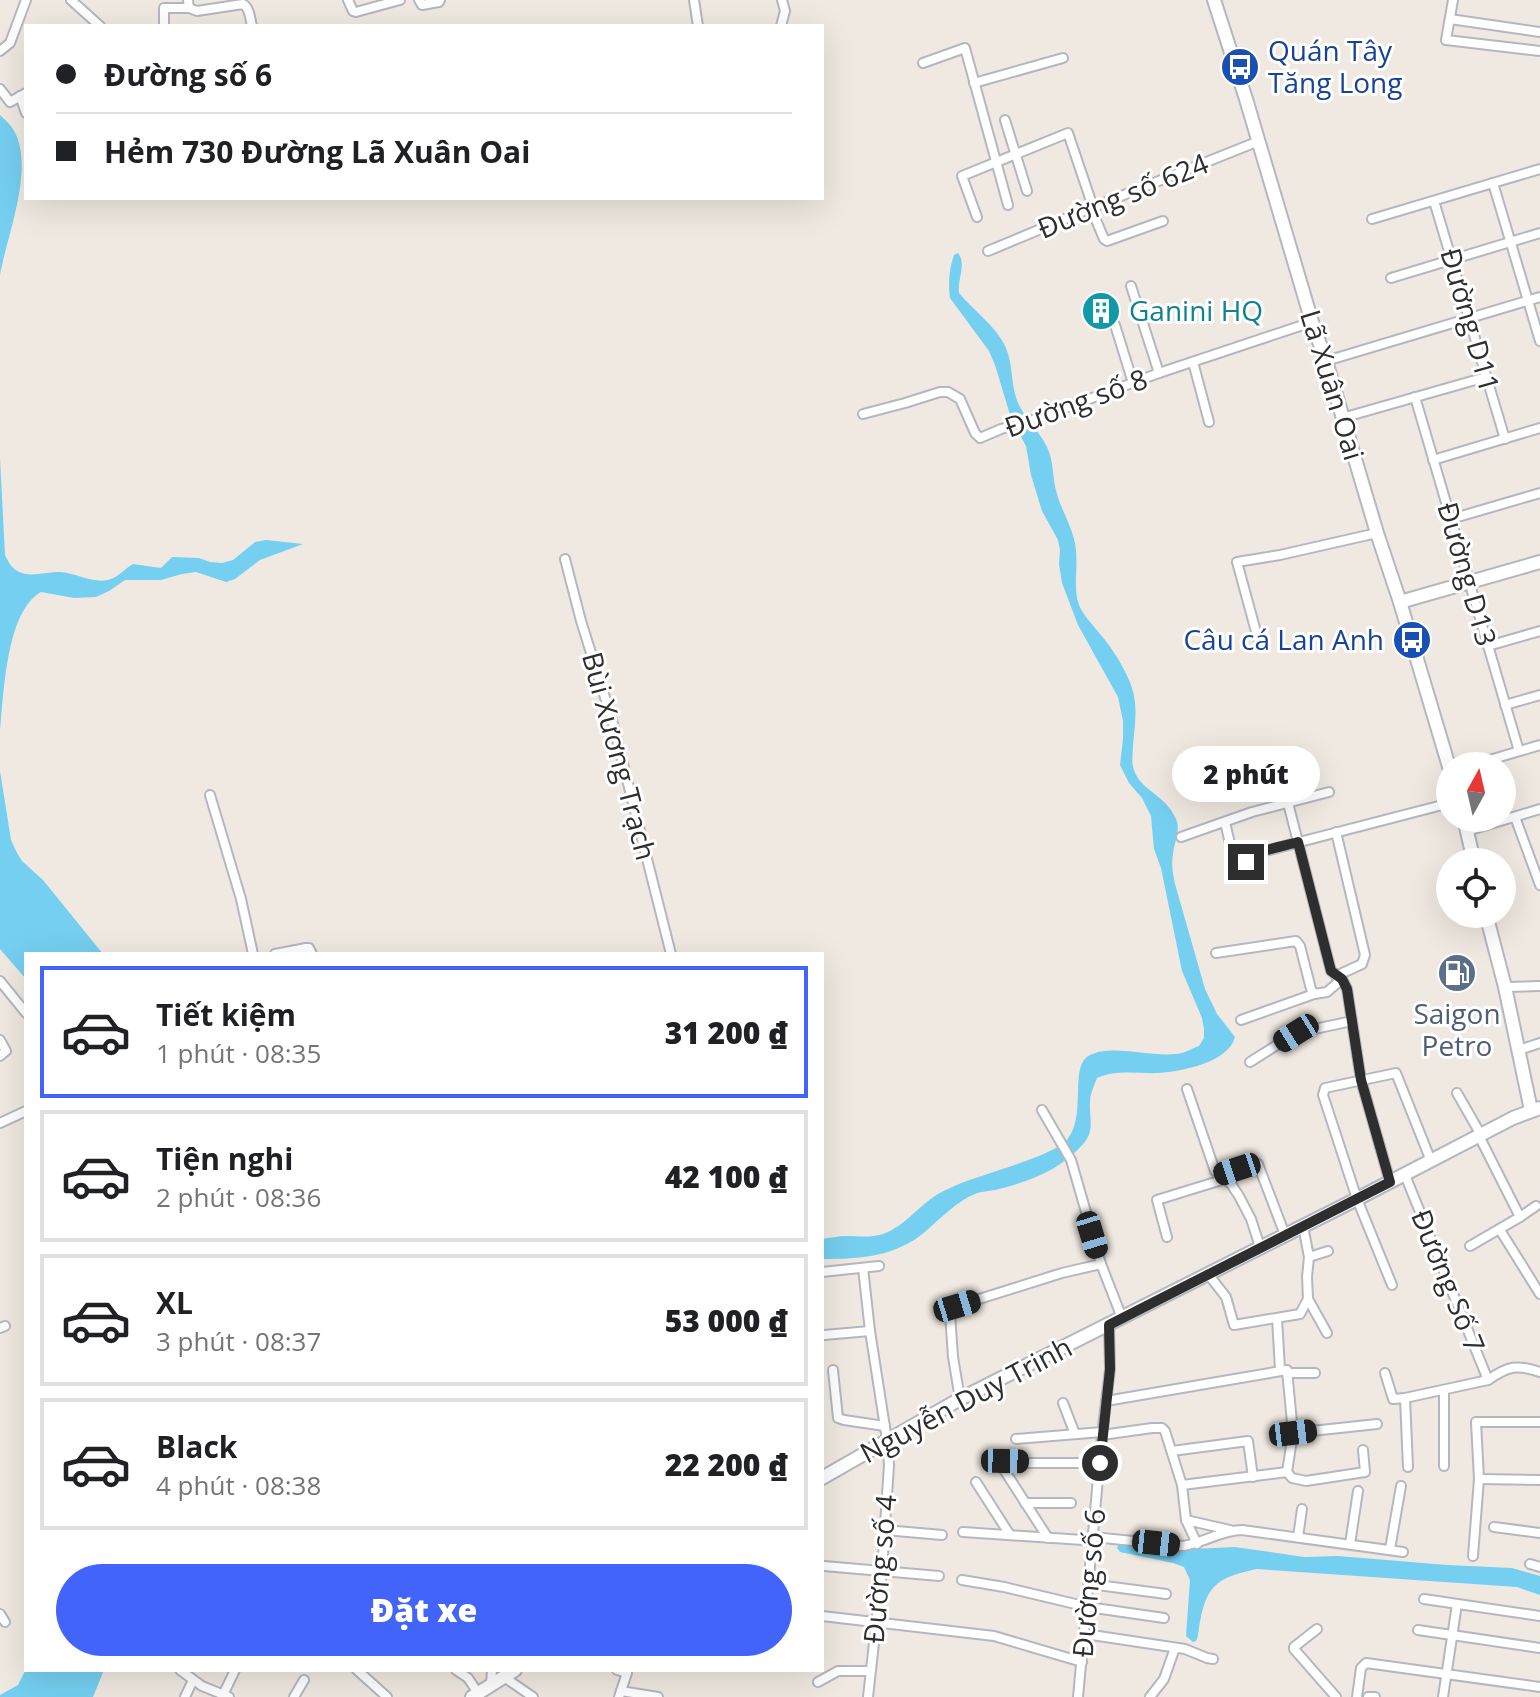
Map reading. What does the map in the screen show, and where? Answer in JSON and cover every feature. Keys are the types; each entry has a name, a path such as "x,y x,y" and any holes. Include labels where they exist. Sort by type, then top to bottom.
{"main road":[{"name":"Lã Xuân Oai","path":"1214,0 1445,752"},
{"path":"1400,602 1540,562"},
{"path":"1490,928 1536,1109"},
{"name":"Nguyễn Duy Trinh","path":"824,1477 960,1399 1536,1109"},
{"path":"475,1695 509,1673"}],"street":[{"path":"0,51 10,43 26,0"},
{"path":"71,0 98,24"},
{"path":"348,0 356,12 400,0"},
{"path":"419,0 422,5 440,0"},
{"path":"694,0 698,24"},
{"path":"782,0 785,11 782,24"},
{"path":"1453,0 1446,40 1540,51"},
{"path":"164,24 164,8 189,4 197,11 243,4 249,11 252,24"},
{"path":"1450,19 1540,32"},
{"path":"923,63 965,48 1008,205"},
{"path":"974,83 1063,58"},
{"path":"0,89 10,102 23,94"},
{"path":"1005,120 1027,191"},
{"path":"977,217 962,176 1068,133 1092,207 1107,241 1163,221"},
{"name":"Đường số 624","path":"988,251 1259,141"},
{"path":"1372,219 1540,169"},
{"path":"1493,183 1540,341"},
{"name":"Đường D11","path":"1434,201 1505,439"},
{"path":"1391,278 1540,233"},
{"path":"1131,286 1159,373"},
{"path":"1326,361 1540,297"},
{"name":"Đường số 8","path":"863,414 948,392 960,399 980,438 1312,322"},
{"path":"1115,325 1133,383"},
{"path":"1193,362 1209,422"},
{"path":"1342,418 1486,377"},
{"name":"Đường D13","path":"1415,397 1519,751"},
{"path":"1433,460 1540,428"},
{"path":"1451,519 1540,493"},
{"path":"1258,639 1237,562 1377,533"},
{"name":"Bùi Xương Trạch","path":"565,559 612,720 670,952"},
{"path":"1488,646 1540,631"},
{"path":"1505,705 1540,695"},
{"path":"1516,752 1540,745"},
{"path":"1181,837 1252,812 1329,792"},
{"path":"210,795 241,899 253,952"},
{"path":"1288,803 1331,971 1347,989 1361,1080 1390,1182"},
{"path":"1225,822 1234,861 1238,864 1265,851 1436,807"},
{"path":"1516,817 1540,809"},
{"path":"1516,820 1540,885"},
{"path":"1241,1020 1327,992 1339,978 1362,964 1365,955 1336,832"},
{"path":"1216,953 1296,941 1314,994"},
{"path":"285,952 309,948 311,952"},
{"path":"0,981 24,1011"},
{"path":"1505,987 1540,986"},
{"path":"1250,1062 1296,1033 1352,1021"},
{"path":"0,1040 6,1051 0,1056"},
{"path":"1519,1050 1540,1043"},
{"path":"1392,1285 1357,1199 1323,1095 1325,1088 1392,1073 1397,1075 1431,1161"},
{"path":"1187,1089 1215,1171 1239,1196 1260,1247"},
{"path":"1457,1093 1520,1217"},
{"path":"1042,1110 1071,1162 1101,1264 1122,1318"},
{"path":"0,1123 24,1112"},
{"path":"1167,1237 1157,1200 1255,1163 1285,1235"},
{"name":"Đường Số 7","path":"1405,1175 1488,1380 1520,1366 1540,1372"},
{"path":"1470,1246 1536,1206"},
{"path":"1303,1226 1309,1257 1308,1299 1327,1333"},
{"path":"1500,1230 1540,1294"},
{"path":"1309,1257 1328,1251"},
{"path":"960,1399 953,1357 952,1310 1062,1273 1101,1264"},
{"path":"824,1272 879,1266"},
{"name":"Đường số 4","path":"863,1268 889,1475 868,1697"},
{"path":"1208,1274 1226,1297 1234,1325 1300,1314 1308,1299"},
{"path":"1277,1318 1293,1433 1287,1472 1299,1481 1365,1472 1363,1450"},
{"name":"Đường số 6","path":"1078,1697 1110,1369 1109,1325"},
{"path":"824,1335 870,1331"},
{"path":"833,1370 838,1418 885,1426"},
{"path":"1106,1401 1285,1371 1315,1373"},
{"path":"1385,1373 1393,1399 1488,1380"},
{"path":"1444,1391 1444,1466"},
{"path":"1405,1398 1408,1467"},
{"path":"1063,1403 1075,1434"},
{"path":"1473,1556 1479,1479 1476,1422 1540,1422"},
{"path":"1293,1433 1377,1424"},
{"path":"1016,1439 1162,1428 1182,1485 1186,1520 1197,1544"},
{"path":"1172,1451 1248,1441 1253,1477"},
{"path":"1048,1538 1001,1465 1003,1461 1100,1463"},
{"path":"1182,1485 1287,1472"},
{"path":"1479,1479 1540,1480"},
{"path":"976,1482 1010,1535"},
{"path":"1390,1549 1401,1486"},
{"path":"1350,1544 1358,1491"},
{"path":"1025,1503 1071,1503"},
{"path":"1298,1537 1302,1509"},
{"path":"1186,1520 1232,1530 1403,1552"},
{"path":"1494,1527 1540,1533"},
{"path":"885,1530 942,1535"},
{"path":"963,1532 1083,1540 1093,1537 1183,1546 1197,1544 1232,1530"},
{"path":"1530,1564 1540,1567"},
{"path":"824,1566 939,1576"},
{"path":"962,1580 1088,1607 1164,1618"},
{"path":"1090,1584 1166,1594"},
{"path":"1424,1599 1540,1616"},
{"path":"1443,1697 1457,1604"},
{"path":"0,1614 5,1622"},
{"path":"824,1616 994,1636 1082,1662"},
{"path":"1317,1629 1294,1649 1336,1697"},
{"path":"1418,1630 1540,1648"},
{"path":"1085,1634 1185,1649 1213,1659"},
{"path":"1150,1697 1164,1679 1175,1648"},
{"path":"1357,1697 1361,1668 1366,1663 1540,1687"},
{"path":"818,1682 838,1671 870,1671"},
{"path":"183,1672 221,1696 234,1672"},
{"path":"359,1672 387,1697"},
{"path":"459,1672 468,1678 475,1695"},
{"path":"491,1684 492,1672"},
{"path":"624,1672 627,1673 620,1694 658,1697"},
{"path":"509,1673 533,1697"},
{"path":"185,1697 193,1680"},
{"path":"294,1697 304,1680"},
{"path":"1368,1697 1375,1697"}],"water":[{"path":"0,115 13,129 22,162 18,201 0,275"},
{"path":"958,253 962,262 959,293 1002,340 1017,400 1049,452 1057,494 1076,547 1079,605 1116,656 1132,688 1136,712 1133,767 1137,777 1166,804 1176,819 1178,832 1172,862 1175,884 1205,989 1217,1014 1235,1037 1223,1053 1191,1068 1159,1073 1128,1072 1097,1078 1090,1099 1087,1138 1066,1160 1023,1182 968,1197 914,1240 890,1251 864,1257 824,1259 824,1239 883,1234 945,1190 1048,1152 1067,1140 1076,1118 1080,1069 1090,1055 1110,1050 1182,1053 1199,1046 1204,1038 1202,1018 1182,971 1161,868 1154,849 1151,816 1120,765 1123,721 1118,697 1078,625 1062,583 1058,540 1042,511 1026,446 1011,418 995,365 989,351 950,298 950,271 954,255"},
{"path":"0,458 5,555 13,568 22,573 60,572 105,580 114,578 133,564 161,568 172,557 222,563 233,560 255,542 266,540 303,544 260,560 226,582 196,572 161,580 125,580 96,597 74,598 41,592 29,602 14,634 0,731"},
{"path":"0,771 11,840 17,853 101,952 24,952 24,977 0,949"},
{"path":"1120,1542 1192,1549 1235,1547 1304,1557 1338,1556 1512,1568 1540,1576 1540,1595 1517,1587 1257,1569 1233,1575 1211,1590 1203,1609 1197,1639 1193,1642 1186,1636 1190,1580 1184,1567 1120,1552 1117,1548"},
{"path":"24,1672 103,1672 93,1697 0,1697 18,1685"}],"place":[{"name":"Quán Tây Tăng Long","path":"1240,67"},
{"name":"Ganini HQ","path":"1101,311"},
{"name":"Câu cá Lan Anh","path":"1412,640"},
{"name":"Saigon Petro","path":"1457,973"}],"route":[{"path":"1100,1463 1110,1369 1109,1325 1390,1182 1361,1080 1347,989 1342,979 1331,971 1298,842 1265,851 1246,862"}]}
